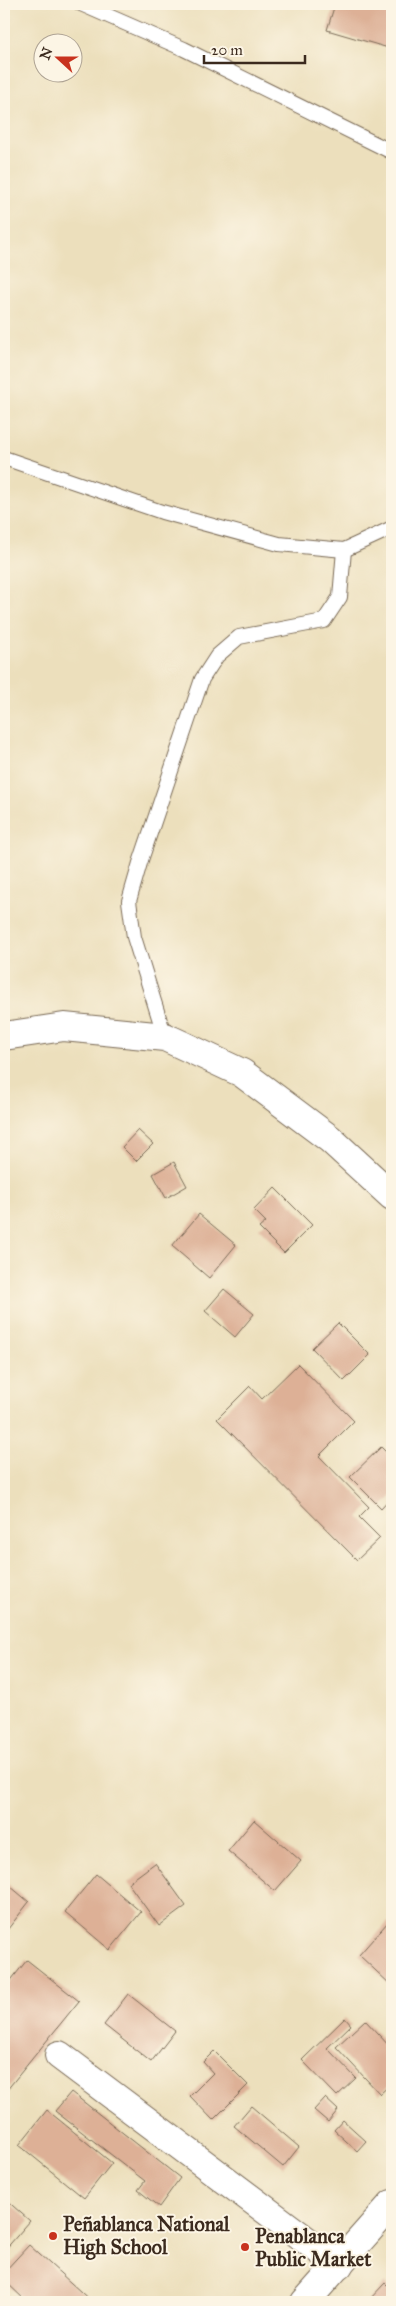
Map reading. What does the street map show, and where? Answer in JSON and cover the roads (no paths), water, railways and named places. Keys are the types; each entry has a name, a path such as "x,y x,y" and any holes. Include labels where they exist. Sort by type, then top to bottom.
{"street":[{"path":"4,1036 64,1027 165,1037 242,1073 330,1139 392,1196"},
{"path":"59,2055 338,2265"},
{"path":"305,2302 392,2204"}],"lane":[{"path":"80,4 193,53 392,152"},
{"path":"4,458 162,512 270,542 344,550 392,528"},
{"path":"165,1037 134,937 129,901 140,862 202,679 217,656 239,637 324,621 340,597 344,550"}],"place":[{"name":"Peñablanca National High School","path":"53,2236"},
{"name":"Penablanca Public Market","path":"245,2247"}]}
